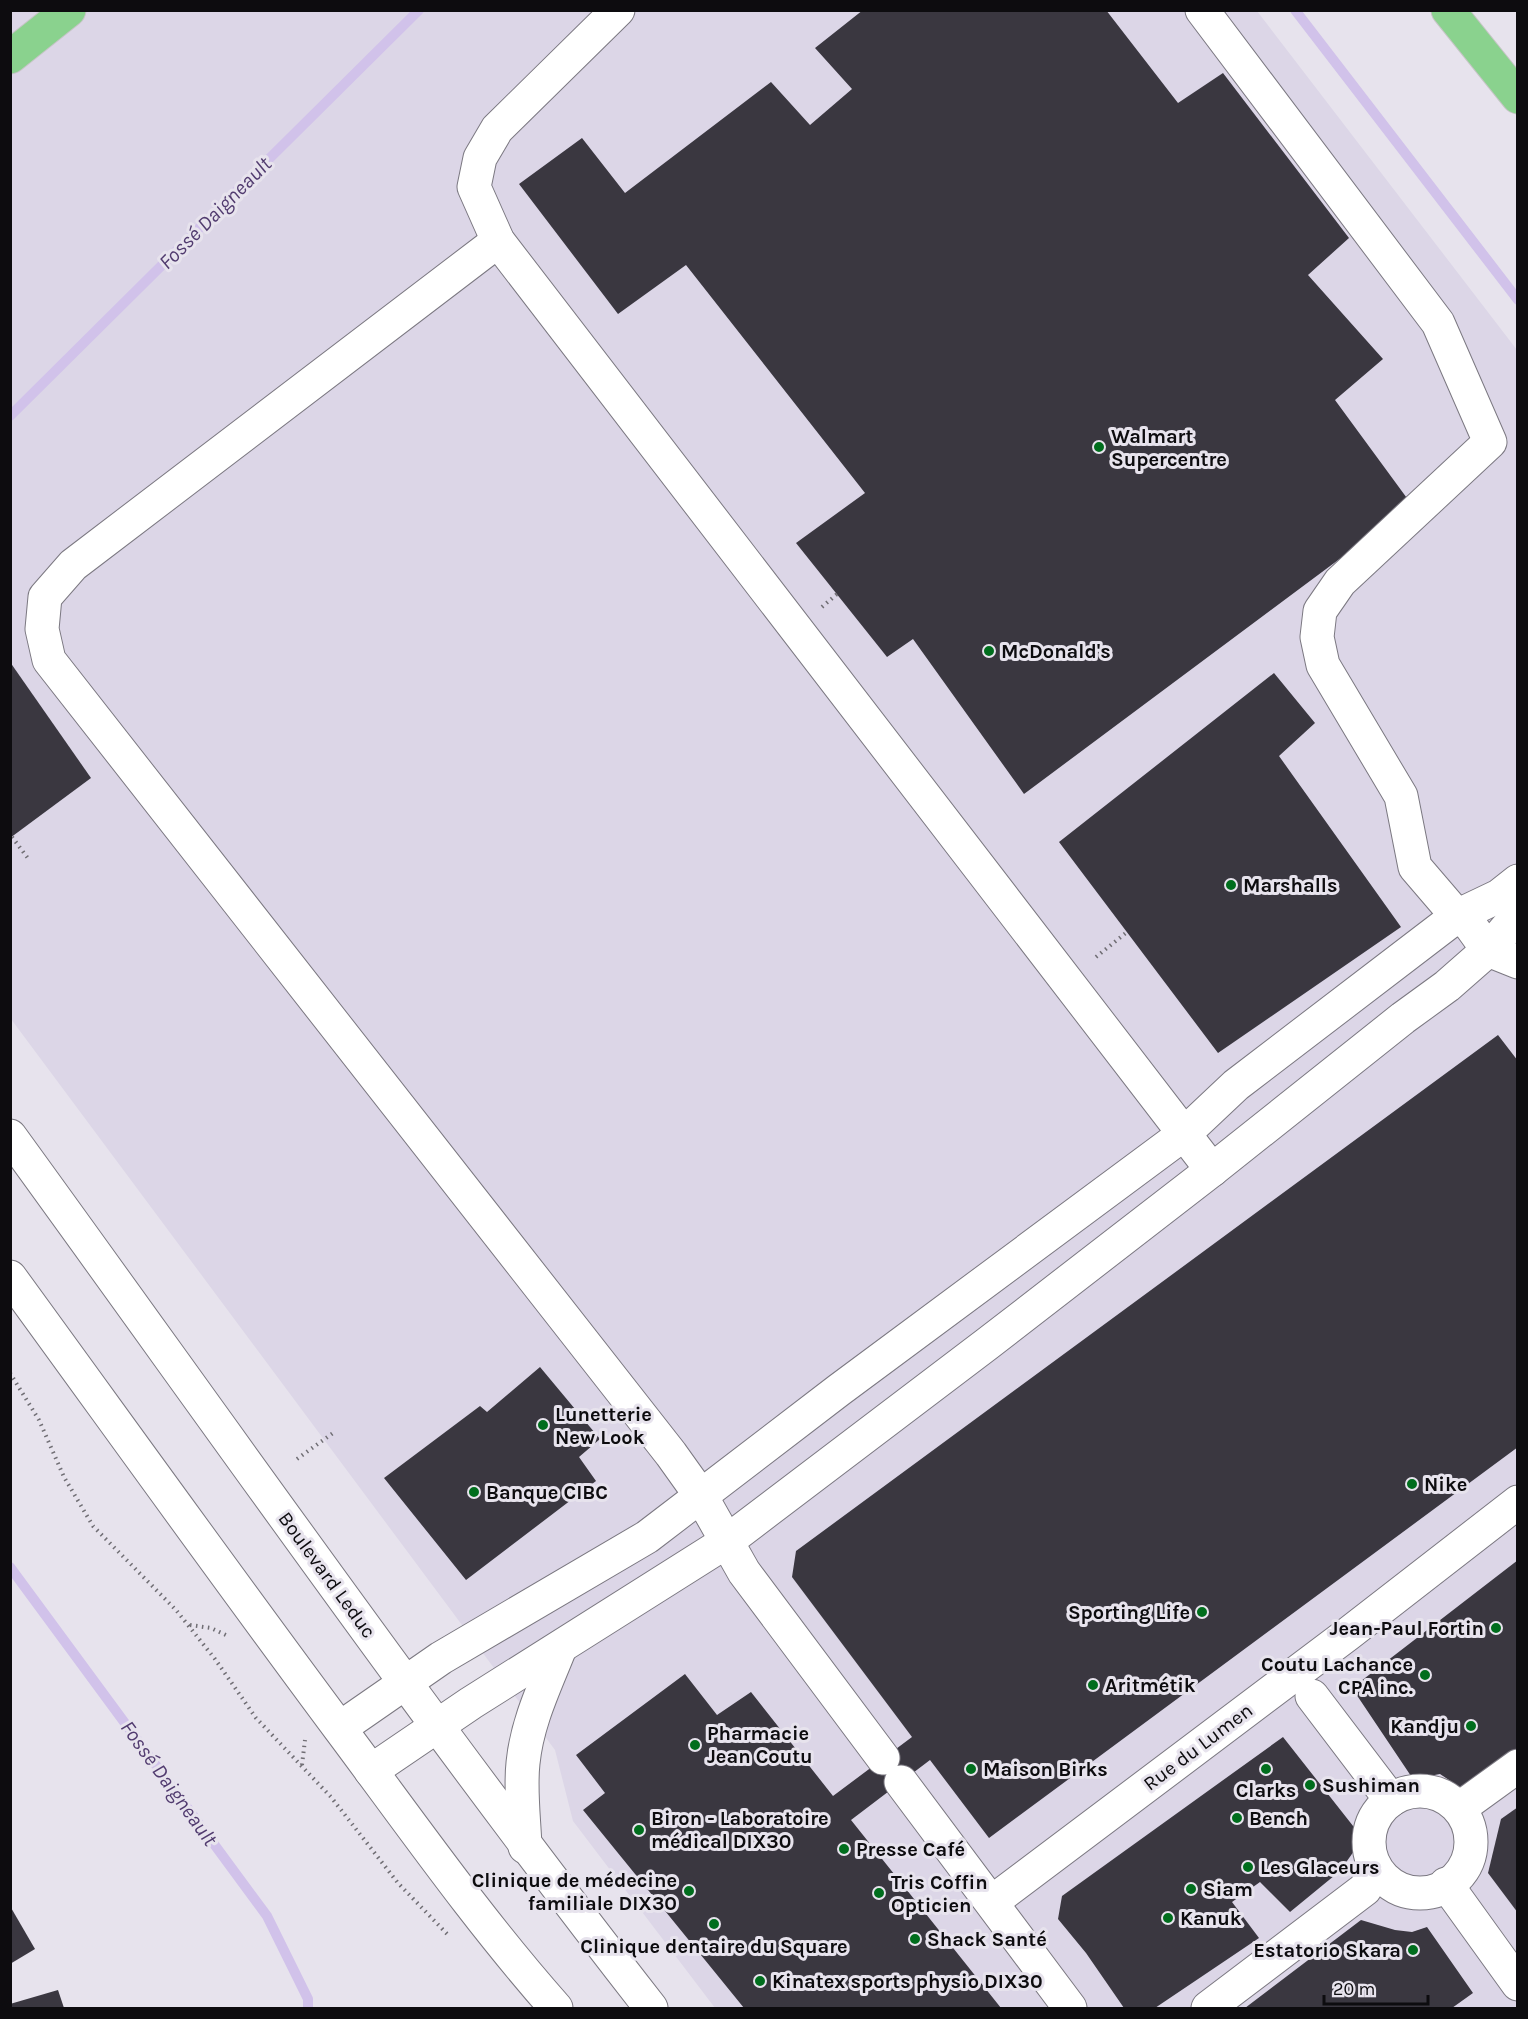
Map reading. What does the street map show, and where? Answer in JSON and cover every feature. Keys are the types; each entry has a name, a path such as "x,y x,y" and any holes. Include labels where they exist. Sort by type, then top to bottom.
{"highway":[{"path":"10,57 69,10"},
{"path":"1448,10 1518,97"}],"street":[{"path":"618,10 497,129 480,158 474,188 498,242 1212,1170"},
{"path":"1202,10 1438,322 1490,442 1340,582 1320,611 1317,637 1323,665 1401,796 1415,867 1456,916 1470,926 1488,950 1518,962"},
{"path":"498,242 73,565 45,597 42,629 49,660 671,1454 701,1496 744,1572 1070,2008"},
{"path":"340,1728 441,1658 647,1537 839,1390 1184,1134 1236,1085 1456,916 1499,896 1518,881"},
{"path":"371,1771 471,1703 726,1542 1212,1170 1403,1018 1447,986 1488,950 1518,915"},
{"name":"Boulevard Leduc","path":"10,1136 525,1846 651,2008"},
{"path":"10,1277 371,1771 512,1958 556,2008"},
{"name":"Rue du Lumen","path":"992,1902 1348,1634 1518,1502"},
{"path":"525,1846 522,1774 526,1744 534,1712 560,1648"},
{"path":"1312,1696 1390,1800"},
{"path":"1460,1808 1518,1766"},
{"path":"1419,1790 1434,1792 1448,1798 1460,1808 1468,1821 1472,1836 1471,1851 1466,1865 1446,1884 1430,1892 1414,1893 1399,1889 1376,1869 1370,1854 1369,1839 1376,1817 1390,1800 1404,1793 1419,1790"},
{"path":"1208,2008 1365,1889 1376,1869"},
{"path":"1446,1884 1518,1984"}],"path":[{"path":"12,837 30,861"},
{"path":"1096,957 1127,932"},
{"path":"10,1373 39,1420 68,1484 93,1526 165,1597 189,1625 256,1718 330,1797 398,1883 457,1944"},
{"path":"297,1459 333,1432"},
{"path":"189,1625 211,1628 234,1640"}],"shaded area":[{"path":"11,11 1257,11 1517,350 1517,2008 715,2008 573,1821 555,1750 11,1019"}],"building":[{"name":"Walmart Supercentre","path":"863,10 1106,10 1178,103 1223,73 1349,238 1308,275 1383,359 1335,400 1412,505 1024,794 913,639 887,657 796,543 865,493 686,265 618,314 519,184 582,138 625,193 771,82 810,125 852,89 815,48"},
{"path":"10,662 91,778 10,838"},
{"name":"Marshalls","path":"1274,673 1315,723 1279,756 1401,927 1218,1053 1059,842"},
{"path":"1498,1035 1518,1061 1518,1447 989,1838 930,1760 851,1820 1001,2008 744,2008 583,1810 605,1793 576,1755 685,1674 717,1715 751,1692 833,1796 912,1737 792,1577 796,1551"},
{"name":"Banque CIBC","path":"540,1367 600,1439 579,1457 596,1481 466,1580 384,1478 480,1406 487,1412"},
{"path":"1518,1560 1518,1748 1461,1788 1440,1774 1413,1779 1352,1688"},
{"path":"1283,1737 1357,1831 1354,1851 1340,1871 1290,1912 1260,1882 1232,1902 1259,1938 1155,2008 1124,2008 1086,1953 1058,1919 1062,1896"},
{"path":"1518,1807 1518,1913 1488,1873 1501,1819"},
{"path":"10,1906 35,1949 10,1964"},
{"path":"1361,1920 1395,1930 1412,1932 1427,1927 1473,1993 1452,2008 1245,2008"},
{"path":"58,1990 64,2008 10,2008 10,2004"}],"waterway":[{"name":"Fossé Daigneault","path":"10,416 419,10"},
{"path":"1295,10 1518,300"},
{"name":"Fossé Daigneault","path":"10,1567 267,1916 308,1999 308,2008"}],"place":[{"name":"Walmart Supercentre","path":"1099,447"},
{"name":"McDonald's","path":"989,651"},
{"name":"Marshalls","path":"1231,885"},
{"name":"Lunetterie New Look","path":"543,1425"},
{"name":"Nike","path":"1412,1484"},
{"name":"Banque CIBC","path":"474,1492"},
{"name":"Sporting Life","path":"1202,1612"},
{"name":"Jean-Paul Fortin","path":"1496,1628"},
{"name":"Coutu Lachance CPA inc.","path":"1425,1675"},
{"name":"Aritmétik","path":"1093,1685"},
{"name":"Kandju","path":"1471,1726"},
{"name":"Pharmacie Jean Coutu","path":"695,1745"},
{"name":"Maison Birks","path":"971,1769"},
{"name":"Clarks","path":"1266,1769"},
{"name":"Sushiman","path":"1310,1785"},
{"name":"Bench","path":"1237,1818"},
{"name":"Biron - Laboratoire médical DIX30","path":"639,1830"},
{"name":"Presse Café","path":"844,1849"},
{"name":"Les Glaceurs","path":"1248,1867"},
{"name":"Siam","path":"1191,1889"},
{"name":"Clinique de médecine familiale DIX30","path":"689,1891"},
{"name":"Tris Coffin Opticien","path":"879,1893"},
{"name":"Kanuk","path":"1168,1918"},
{"name":"Clinique dentaire du Square","path":"714,1924"},
{"name":"Shack Santé","path":"915,1939"},
{"name":"Estatorio Skara","path":"1413,1950"},
{"name":"Kinatex sports physio DIX30","path":"760,1981"}]}
